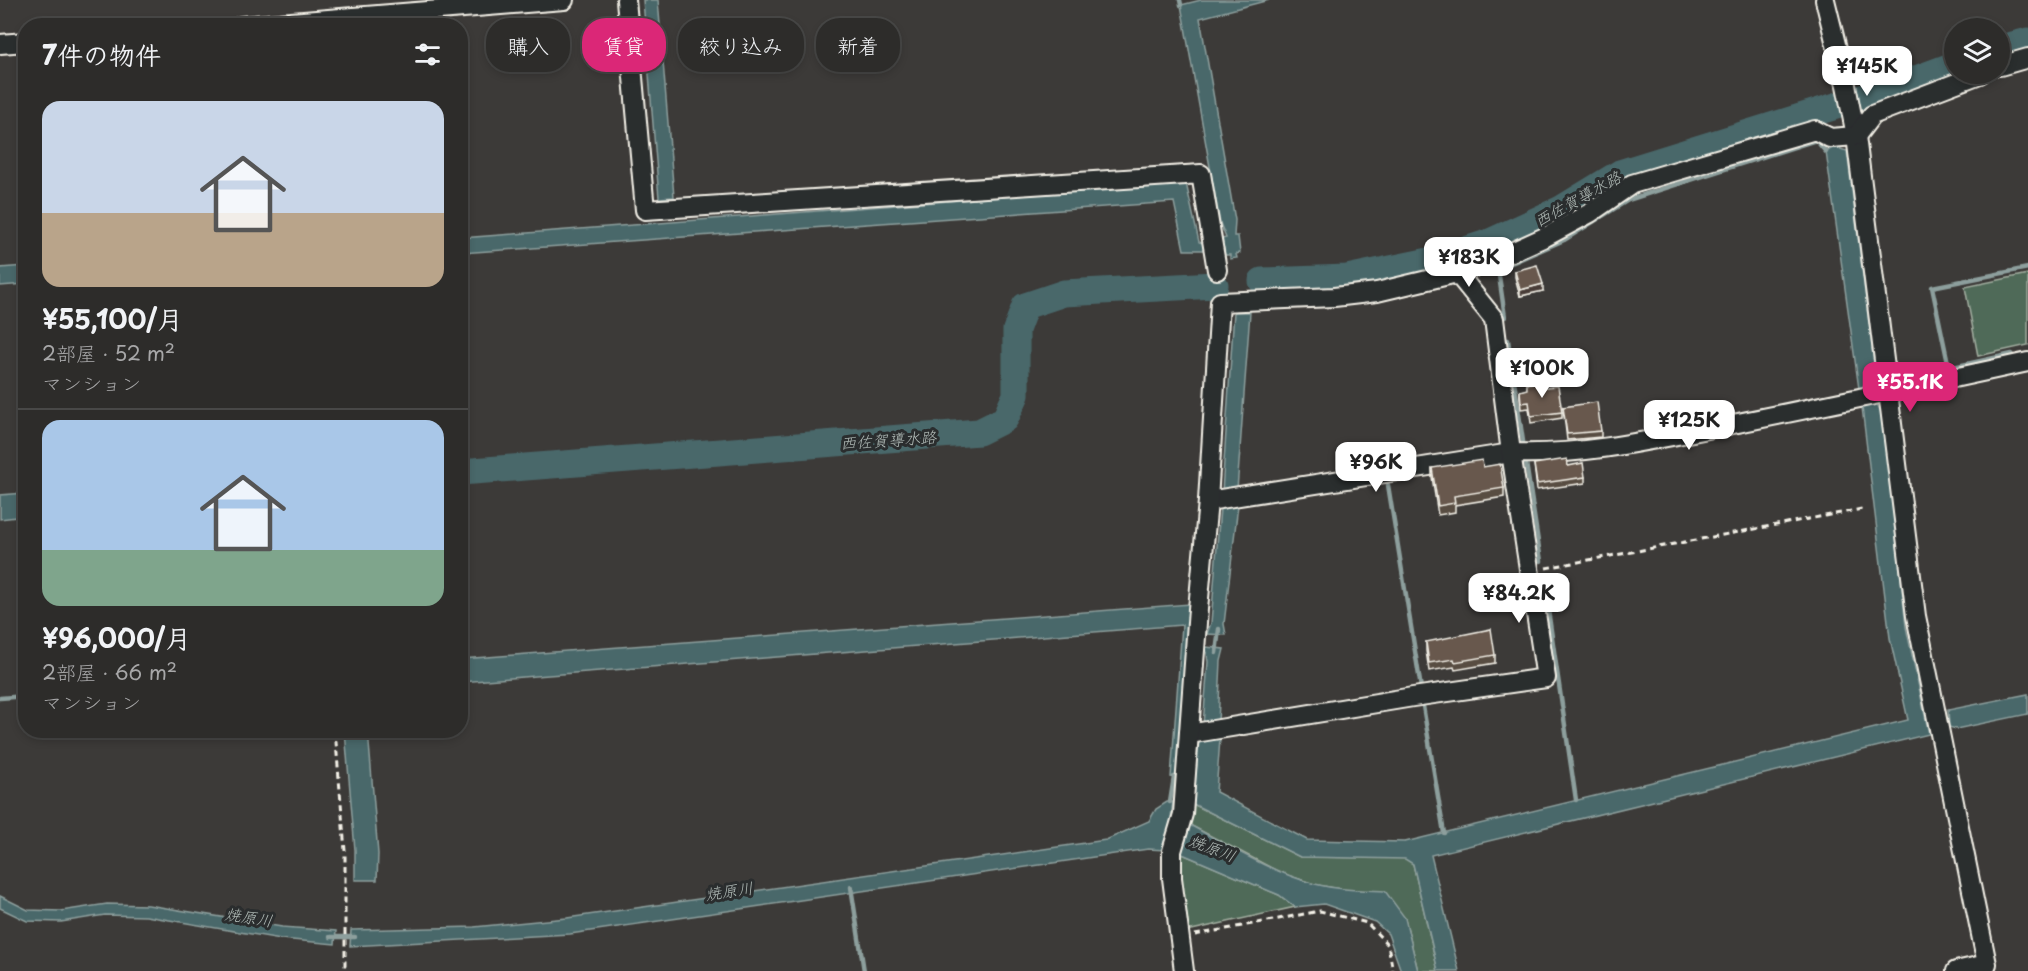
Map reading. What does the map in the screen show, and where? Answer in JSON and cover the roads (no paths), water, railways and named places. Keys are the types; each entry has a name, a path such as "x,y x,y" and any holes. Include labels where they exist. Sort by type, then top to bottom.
{"street":[{"path":"340,18 564,0"},
{"path":"626,0 645,210 1201,174 1217,270"},
{"path":"1825,0 1856,136 1876,396 1917,616 1988,964 1956,971"},
{"path":"0,44 18,43"},
{"path":"2010,63 2028,58"},
{"path":"1184,971 1172,878 1173,844 1183,814 1203,732 1221,499 1220,302 1334,297 1377,291 1457,273 1494,260 1547,236 1590,213 1632,184 1815,130 1830,138 1856,136 1872,115 1954,84"},
{"path":"1203,732 1413,697 1546,678 1511,453 1494,319 1457,273"},
{"path":"1221,499 1511,453 1601,450 1876,396 2028,362"}],"water":[{"path":"643,0 658,0 659,18 644,18"},
{"path":"1201,0 1269,0 1200,18 1235,220 1234,236 1238,236 1240,253 1236,254 1237,258 1230,259 1230,255 1225,255 1224,248 1217,249 1217,243 1222,243 1222,239 1226,238 1220,223 1181,5"},
{"path":"649,72 664,72 674,197 659,198"},
{"path":"1834,147 1847,151 1877,387 1859,389 1826,152"},
{"path":"1186,183 1199,242 1203,243 1204,250 1184,250 1174,202 468,252 468,237"},
{"path":"18,267 18,285 0,286 0,268"},
{"path":"1234,312 1250,312 1237,490 1222,492"},
{"path":"1877,404 1884,419 1906,627 1929,734 1431,855 1459,971 1438,971 1413,864 1405,859 1300,857 1193,804 1199,741 1220,739 1216,792 1307,840 1405,842 1908,720 1890,638 1862,407"},
{"path":"18,494 18,517 0,519 0,495"},
{"path":"1238,505 1224,624 1226,635 1207,634 1211,623 1220,508"},
{"path":"1190,604 1177,778 1171,777 1182,625 468,681 468,658"},
{"path":"1206,647 1224,649 1221,661 1218,723 1203,725 1208,662"},
{"path":"2028,694 2028,714 1956,729 1949,727 1948,710"},
{"path":"346,738 369,738 378,854 377,880 355,880 355,850"},
{"path":"1167,802 1173,802 1166,850 1148,849 570,934 350,946 351,930 474,927 567,918 1106,840 1149,821 1156,809"},
{"path":"1188,824 1250,858 1298,879 1332,887 1385,891 1405,918 1418,971 1401,971 1388,934 1375,922 1324,904 1295,907 1279,895 1180,853"},
{"path":"0,896 28,910 61,911 107,904 148,905 282,927 336,931 335,944 281,939 146,916 105,915 61,922 27,921 0,908"}],"waterway":[{"path":"1180,0 1181,5"},
{"name":"西佐賀導水路","path":"2010,46 2028,41"},
{"name":"西佐賀導水路","path":"1262,281 1347,278 1434,260 1490,242 1561,209 1620,173 1881,92 1944,69"},
{"path":"1505,317 1498,269 1564,240 1628,200 1816,140 1826,152"},
{"path":"1949,368 1932,287 2028,268"},
{"name":"西佐賀導水路","path":"468,471 979,432 1005,419 1016,395 1016,330 1025,306 1064,293 1215,285"},
{"path":"1508,340 1524,448"},
{"path":"1899,379 2012,354"},
{"path":"1526,463 1541,561"},
{"path":"1388,485 1421,688"},
{"path":"1543,576 1576,800"},
{"path":"1216,653 1219,629"},
{"path":"0,698 18,697"},
{"path":"1423,706 1444,833"},
{"path":"1170,802 1174,777"},
{"path":"851,887 864,971"},
{"name":"焼原川","path":"330,937 355,937"}]}
